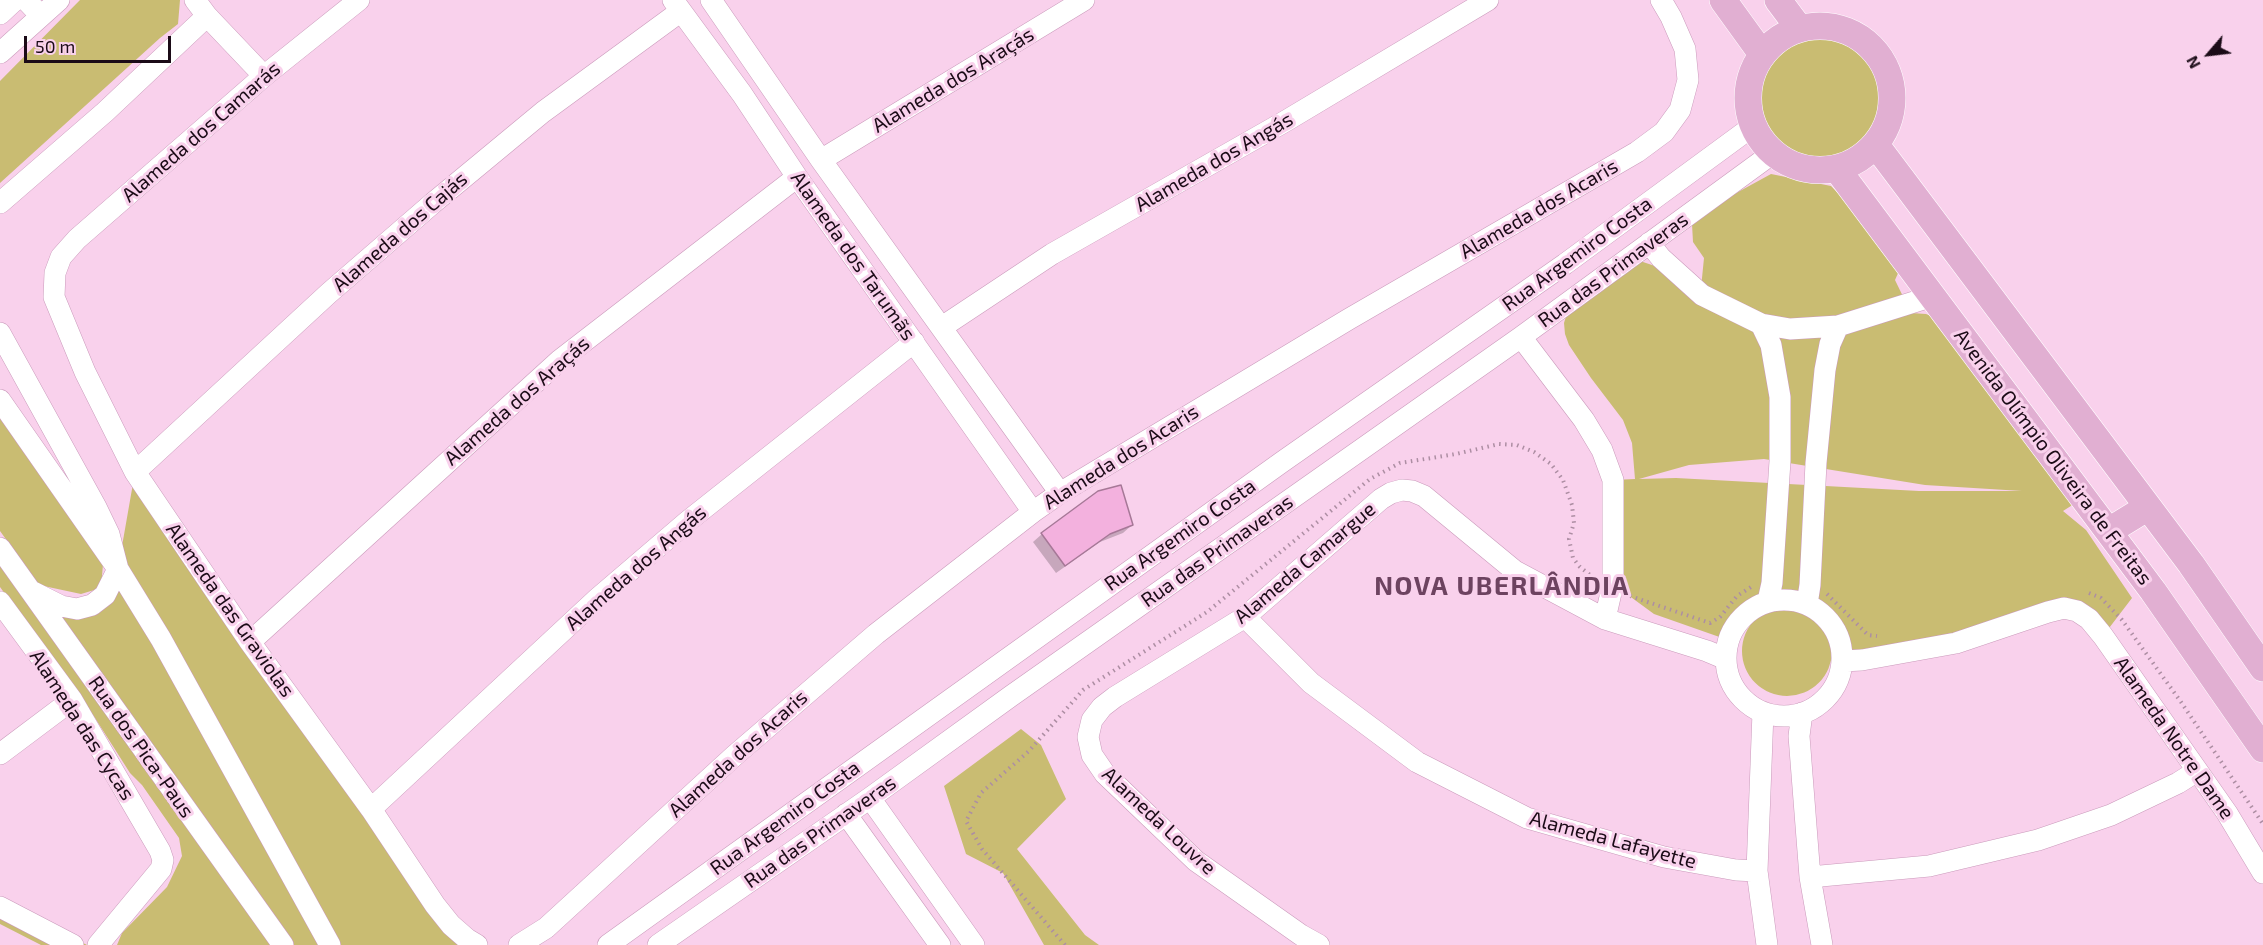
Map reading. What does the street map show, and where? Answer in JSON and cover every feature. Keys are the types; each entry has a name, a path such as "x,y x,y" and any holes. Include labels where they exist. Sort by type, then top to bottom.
{"main road":[{"path":"1723,0 1762,54"},
{"path":"1778,0 1799,28"},
{"path":"1836,27 1868,43 1887,70 1893,96 1889,123 1876,145 1858,160 1837,169 1815,171 1793,165 1773,153 1753,126 1748,101 1751,76 1762,54 1772,43 1799,28 1836,27"},
{"path":"1876,145 2191,564 2263,668"},
{"name":"Avenida Olímpio Oliveira de Freitas","path":"1837,169 2109,531 2263,749"},
{"path":"2109,531 2148,507"}],"street":[{"path":"0,14 15,0"},
{"path":"26,0 42,16"},
{"path":"0,53 59,0"},
{"name":"Alameda dos Camarás","path":"55,273 62,257 77,240 264,76 359,0"},
{"name":"Alameda dos Tarumãs","path":"711,0 822,160 1060,493"},
{"name":"Alameda dos Araçás","path":"822,160 1084,0"},
{"name":"Alameda dos Angás","path":"942,327 1052,254 1284,122 1488,0"},
{"name":"Alameda dos Acaris","path":"519,945 546,928 734,756 876,634 1033,512 1060,493 1349,319 1637,152 1664,132 1680,110 1688,80 1685,49 1661,0"},
{"name":"Alameda dos Tarumãs","path":"677,6 742,94 797,177 1033,512"},
{"name":"Alameda dos Cajás","path":"135,472 233,380 433,203 677,6"},
{"path":"0,204 105,112 201,8 264,76"},
{"path":"742,94 764,77"},
{"name":"Rua Argemiro Costa","path":"608,945 1282,462 1565,264 1753,126"},
{"name":"Rua das Primaveras","path":"658,945 870,798 1521,336 1773,153"},
{"name":"Alameda dos Araçás","path":"250,642 560,360 797,177"},
{"path":"1649,243 1660,258 1702,295 1761,324 1790,329 1838,326 1934,296"},
{"path":"859,264 883,246"},
{"path":"1565,264 1565,277 1577,295"},
{"name":"Alameda das Graviolas","path":"55,273 54,297 86,372 135,472 250,642 371,810 435,905 451,925 477,945"},
{"path":"1761,324 1771,345 1780,397 1780,461 1770,592 1737,623 1728,640 1726,659 1728,673 1737,691 1752,706 1763,712 1783,716 1802,713 1818,706 1831,693 1839,678 1842,661 1841,643 1834,627 1808,594 1816,463 1825,370 1830,344 1838,326"},
{"path":"0,333 96,507 109,534 118,569 105,595 92,605 77,609 62,606 30,590"},
{"path":"1521,336 1584,420 1602,450 1613,480 1613,584 1605,620 1726,659"},
{"name":"Alameda dos Angás","path":"371,810 607,590 688,521 914,342"},
{"path":"0,400 118,569 161,639 330,945"},
{"path":"1780,461 1816,463"},
{"path":"1282,462 1302,491"},
{"name":"Alameda Camargue","path":"1092,720 1102,707 1115,697 1245,617 1381,499 1402,490 1424,496 1515,572 1605,620"},
{"name":"Rua dos Pica-Paus","path":"0,548 283,945"},
{"path":"1770,592 1787,599 1808,594"},
{"name":"Alameda das Cycas","path":"0,602 72,700 160,851 163,860 161,869 98,945"},
{"name":"Alameda Notre Dame","path":"1842,661 1862,660 1956,643 2048,612 2064,608 2077,611 2089,620 2103,636 2227,813 2263,873"},
{"name":"Alameda Lafayette","path":"1245,617 1311,683 1417,762 1527,818 1664,857 1736,870 1757,871"},
{"path":"0,754 72,700"},
{"path":"1763,712 1757,871 1767,945"},
{"path":"1802,713 1799,736 1810,876 1822,945"},
{"name":"Alameda Louvre","path":"1092,720 1088,737 1092,755 1105,774 1196,861 1305,942"},
{"path":"1810,876 1929,866 2038,840 2111,815 2178,783 2197,771"},
{"path":"870,798 974,945"},
{"path":"846,814 940,945"},
{"path":"0,906 73,945"}],"path":[{"path":"1065,945 982,849 966,821 981,793 1029,751 1083,690 1207,612 1370,479 1400,463 1491,446 1517,445 1534,452 1551,464 1563,480 1572,505 1574,523 1569,539 1573,558 1592,578 1613,584 1632,597 1710,623 1720,617 1737,596 1751,588 1770,592"},
{"path":"2079,589 2101,598 2122,620 2181,702 2263,824"},
{"path":"1808,594 1830,595 1868,635 1880,636"}],"shaded area":[{"path":"80,0 180,0 178,24 0,183 0,81"},
{"path":"1820,35 1843,39 1863,53 1877,73 1881,96 1877,119 1863,139 1843,153 1820,157 1797,153 1777,139 1763,119 1759,96 1763,73 1777,53 1797,39"},
{"path":"1771,174 1831,186 1896,252 1899,271 1895,280 1911,313 1926,314 1941,320 2074,504 2063,511 2086,530 2132,598 2103,636 2077,611 1837,661 1841,643 1834,627 1822,613 1807,604 1788,599 1768,601 1751,610 1737,623 1728,640 1654,614 1613,584 1613,480 1635,479 1632,443 1623,420 1569,345 1564,323 1567,313 1640,261 1658,267 1700,298 1704,258 1693,242 1692,224 1696,215","holes":["1764,459 1925,485 2022,491 1919,491 1676,478 1639,479 1689,465"]},
{"path":"0,417 103,564 101,588 81,594 39,585 0,531"},
{"path":"135,472 250,642 477,945 283,945 30,590 77,609 118,569"},
{"path":"0,555 275,945 117,945 122,933 167,887 182,856 179,838 142,785 130,773 95,718 0,587"},
{"path":"1787,606 1804,609 1819,619 1829,634 1832,651 1829,668 1819,683 1804,693 1787,696 1770,693 1755,683 1745,668 1742,651 1745,634 1755,619 1770,609"},
{"path":"1021,729 1041,745 1066,799 1017,849 1085,935 1099,945 1044,945 1003,873 966,854 944,786"},
{"path":"0,900 87,945 41,945 0,924"}],"building":[{"path":"1121,485 1133,525 1110,534 1065,566 1041,533 1098,491"}],"district":[{"name":"NOVA UBERLÂNDIA","path":"1502,586"}]}
